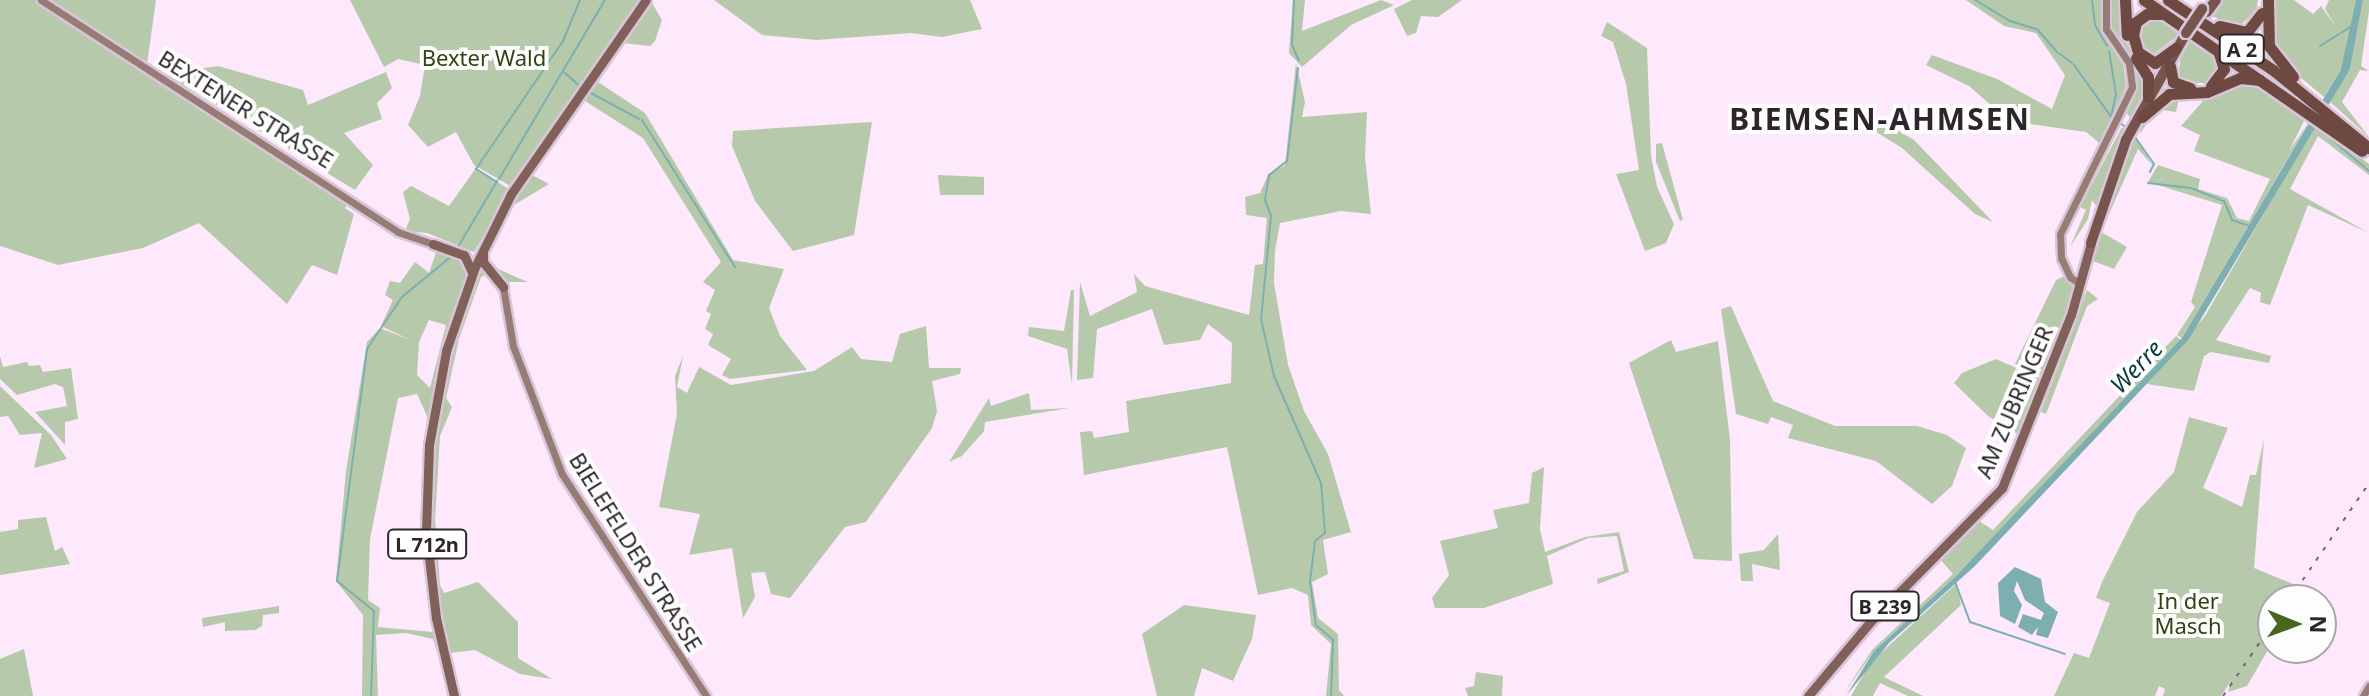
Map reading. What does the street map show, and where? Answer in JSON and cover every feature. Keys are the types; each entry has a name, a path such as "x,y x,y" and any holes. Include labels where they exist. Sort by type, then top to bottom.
{"highway":[{"path":"2125,0 2128,38 2148,77 2148,97"},
{"path":"2144,0 2274,88"},
{"name":"A 2","path":"2156,0 2311,104"},
{"name":"A 2","path":"2168,0 2311,104"},
{"name":"AM ZUBRINGER","path":"2091,243 2127,142 2188,35 2206,7 2216,0"},
{"path":"2219,26 2237,33 2251,31 2260,20 2266,0"},
{"path":"2266,0 2269,46 2311,104 2367,149"},
{"path":"2183,2 2293,77"},
{"path":"2171,18 2154,13 2143,16 2134,26 2134,41 2139,55 2150,62 2164,60 2176,48"},
{"name":"AM ZUBRINGER","path":"2140,118 2148,97 2176,48 2188,35"},
{"path":"2170,66 2176,86 2212,85 2224,69 2215,47"},
{"path":"2140,118 2164,95 2207,92 2240,78 2311,104 2367,149"}],"main road":[{"name":"BEXTENER STRASSE","path":"41,0 398,232 433,244"},
{"name":"L 712n","path":"454,696 431,587 426,490 437,389 470,278 484,245 514,190 646,0"},
{"path":"2081,282 2068,273 2064,264 2059,244 2064,223 2130,95 2132,75 2106,29 2106,0"},
{"name":"AM ZUBRINGER","path":"1808,696 1870,622 2002,488 2081,282 2091,243"},
{"path":"433,244 464,255 472,264 470,278"},
{"path":"464,255 484,245 483,262 503,287"},
{"path":"2064,264 2075,268 2087,259"},
{"path":"470,278 482,268 493,273"},
{"name":"BIELEFELDER STRASSE","path":"503,287 513,346 562,474 706,696"},
{"path":"2363,696 2369,686"}],"green space":[{"path":"0,0 38,0 350,199 345,208 354,214 337,275 312,265 287,304 199,223 143,248 58,265 0,246"},
{"path":"45,0 156,0 147,64"},
{"name":"Bexter Wald","path":"350,0 642,0 512,187 474,165 456,132 428,147 408,125 420,96 425,65 398,59 384,67"},
{"path":"650,0 662,20 655,41 650,46 622,43 595,80 645,113 733,260 784,269 769,308 780,336 807,370 730,379 722,375 731,359 708,345 713,334 705,329 711,314 706,311 715,290 703,282 721,262 643,138 582,99 530,174 549,184 509,208 487,253 493,267 528,282 504,282 488,265 484,253 514,195"},
{"path":"714,0 970,0 982,29 942,37 911,33 817,40 762,35"},
{"path":"1293,0 1305,0 1302,31 1381,0 1394,5 1351,25 1302,67 1289,53"},
{"path":"1412,0 1462,0 1438,17 1421,16 1416,33 1407,36 1394,9"},
{"path":"1966,0 2101,0 2102,30 2123,63 2126,86 2102,145 2086,132 2009,121 1969,86 1926,65 1932,55 1997,79 2052,109 2065,75 2036,33 2004,26"},
{"path":"2110,0 2122,0 2126,42 2144,77 2145,92 2132,121 2127,113 2136,93 2136,70 2110,26"},
{"path":"2223,0 2258,0 2256,11 2238,27 2209,14"},
{"path":"2270,0 2294,0 2313,14 2321,6 2337,28 2325,9 2329,0 2356,0 2345,62 2324,97 2275,56"},
{"path":"2363,0 2369,0 2369,11 2361,66 2369,71 2360,70 2342,102 2369,137 2329,101 2350,69"},
{"path":"2162,18 2183,32 2151,56 2144,53 2137,31 2146,19"},
{"path":"1607,22 1647,48 1651,156 1657,187 1674,224 1666,243 1645,251 1616,174 1639,170 1626,84 1613,42 1601,36"},
{"path":"2192,38 2217,56 2220,69 2207,83 2188,83 2179,76 2180,58"},
{"path":"1296,63 1305,102 1302,117 1367,112 1365,157 1371,214 1341,211 1280,223 1275,251 1274,283 1288,365 1304,411 1328,454 1351,532 1323,540 1328,574 1312,582 1318,618 1338,634 1339,690 1344,696 1326,696 1331,644 1311,625 1308,595 1292,588 1258,595 1227,447 1084,475 1080,432 1092,431 1094,438 1129,432 1126,401 1231,383 1232,343 1208,324 1200,340 1164,345 1152,309 1097,329 1093,378 1077,380 1080,282 1090,316 1137,292 1134,274 1145,286 1249,315 1255,265 1263,264 1267,218 1246,215 1245,197 1260,193 1268,175 1285,165"},
{"path":"218,66 303,90 308,105 386,72 392,88 377,103 382,119 344,133 373,165 355,190 165,74"},
{"path":"2253,80 2307,115 2289,151 2311,119 2182,338 2177,335 2195,307 2191,302 2222,205 2148,182 2158,165 2200,179 2198,189 2227,198 2237,218 2249,221 2270,179 2194,151 2200,135 2181,126 2203,101 2198,97 2179,99 2176,112 2156,109 2140,134 2142,122 2158,101"},
{"path":"1848,120 1892,127 1914,140 1993,222 1975,214 1902,148 1878,133 1847,125"},
{"path":"872,122 854,235 793,251 755,201 732,146 733,131"},
{"path":"2316,123 2369,164 2369,175 2318,136 2290,189 2369,233 2308,205 2270,305 2260,302 2261,293 2250,288 2216,340 2271,356 2269,363 2211,352 2204,356 2194,391 2147,384 2205,316"},
{"path":"2122,127 2127,132 2098,208 2092,200 2088,219 2070,247 2086,210 2080,207"},
{"path":"2135,137 2153,166 2138,149 2101,232 2127,247 2114,269 2093,261 2087,277 2117,176"},
{"path":"1662,143 1683,220 1680,221 1656,162 1656,144"},
{"path":"476,168 510,190 474,252 427,233 405,231 410,219 403,192 411,186 449,206"},
{"path":"938,175 984,177 984,195 940,195"},
{"path":"438,247 466,259 469,269 439,363 426,437 427,416 417,394 398,398 370,539 368,600 380,608 378,627 433,632 425,570 451,696 433,639 406,633 376,635 378,696 362,696 363,615 336,581 346,471 367,342 380,328 410,340 381,326 393,300 385,295 390,281 400,283 415,262 429,273","holes":["429,320 446,325 430,388 417,375 419,342"]},
{"path":"484,271 499,282 501,293 487,274 481,277 459,339 446,398 452,407 440,436 435,520 440,585 444,593 478,582 518,622 518,658 552,679 520,674 475,650 449,653 458,696 441,629 431,557 433,432 446,361 477,273"},
{"path":"2067,275 2076,286 2045,378 2015,364 2056,280"},
{"path":"1071,290 1074,290 1072,384 1067,349 1028,336 1029,327 1064,331"},
{"path":"2087,290 2098,299 2087,306 2046,414 2041,412"},
{"path":"1731,306 1773,401 1835,426 1917,426 1947,435 1966,448 1952,486 1932,504 1876,461 1788,438 1793,425 1771,417 1768,424 1736,414 1721,309"},
{"path":"926,326 929,368 961,368 960,374 932,381 937,411 932,428 866,522 845,527 790,598 771,594 765,572 751,573 755,597 743,618 732,548 689,555 700,514 659,507 677,414 675,376 683,356 677,387 687,393 699,367 731,385 814,371 852,347 861,359 892,362 900,334"},
{"path":"2176,336 2181,340 2081,449 1955,577 1874,651 1842,696 1872,650 1953,574 1939,558 1979,521 1993,530"},
{"path":"1671,340 1676,352 1718,341 1730,440 1732,561 1694,559 1629,363"},
{"path":"0,356 3,367 27,362 29,366 40,365 43,372 71,368 78,419 65,422 65,445 35,412 67,406 63,387 55,384 17,395 0,379"},
{"path":"1996,359 2044,380 2021,436 1988,416 1954,383 1962,373"},
{"path":"0,386 51,435 67,459 34,468 42,433 20,435 8,416 0,417"},
{"path":"1029,393 1031,410 1069,408 985,422 984,431 962,456 949,462 989,398 991,406"},
{"name":"In der Masch","path":"2189,417 2228,428 2203,488 2242,507 2250,475 2256,475 2264,439 2254,568 2293,584 2257,584 2257,664 2260,664 2247,686 2228,692 2231,681 2221,696 2163,696 2165,689 2159,686 2155,696 2054,696 2074,653 2089,658 2110,603 2096,598 2137,512 2174,472"},
{"path":"1544,467 1540,529 1545,552 1585,537 1619,532 1629,572 1598,584 1597,579 1624,571 1617,536 1588,538 1547,556 1553,584 1484,608 1435,608 1432,598 1449,575 1440,541 1498,528 1493,510 1529,503 1532,473"},
{"path":"46,517 55,551 62,547 70,564 0,575 0,532 18,529 18,520"},
{"path":"1778,534 1780,570 1752,564 1753,581 1741,581 1739,554 1764,550"},
{"path":"1957,583 1961,605 1884,677 1923,696 1908,696 1880,683 1873,696 1851,696 1870,663"},
{"path":"1184,605 1256,615 1252,639 1233,681 1202,668 1194,696 1157,696 1142,634"},
{"path":"279,606 279,613 263,615 262,626 255,630 225,631 225,622 203,627 202,618"},
{"path":"24,649 33,696 0,696 0,659"},
{"path":"1476,672 1503,676 1502,696 1468,696 1465,688 1474,686"}],"shaded area":[{"path":"2356,0 2363,0 2350,69 2189,339 1975,566 1889,643 1846,696 1874,651 1955,577 2182,338 2341,69"},
{"path":"2015,567 2041,579 2045,602 2058,612 2048,638 2036,635 2038,627 2032,635 2018,627 2023,614 2041,620 2044,613 2025,600 2017,581 2014,591 2022,605 2015,624 2000,616 1998,583"}],"waterway":[{"path":"497,182 476,169 563,41 580,0"},
{"path":"499,179 605,0"},
{"path":"1294,0 1292,45 1299,61"},
{"path":"1975,0 2010,21 2037,29 2058,53"},
{"path":"2092,0 2095,25 2107,46"},
{"path":"2341,33 2350,27"},
{"path":"2320,46 2339,34"},
{"path":"2109,51 2116,94 2111,117"},
{"path":"2060,54 2072,63"},
{"path":"2074,65 2112,118"},
{"path":"1298,68 1287,161 1269,175 1265,200 1271,216 1261,319 1274,376 1321,483 1325,533 1315,541 1310,582 1316,625 1333,640 1331,696"},
{"path":"564,72 582,88"},
{"path":"587,91 639,119"},
{"path":"642,120 735,267"},
{"path":"2118,121 2128,129"},
{"path":"2324,133 2369,171"},
{"path":"2135,137 2154,164 2150,172"},
{"path":"458,247 497,181"},
{"path":"2148,183 2191,188 2224,201 2232,220 2249,226"},
{"path":"371,696 374,611 337,581 367,349 402,297 453,255"},
{"path":"1955,582 1970,622 2065,654"}],"railway":[{"path":"2300,584 2369,483"},
{"path":"2223,696 2257,646"}],"district":[{"name":"BIEMSEN-AHMSEN","path":"1880,119"}],"water label":[{"name":"Werre","path":"2136,366"}]}
